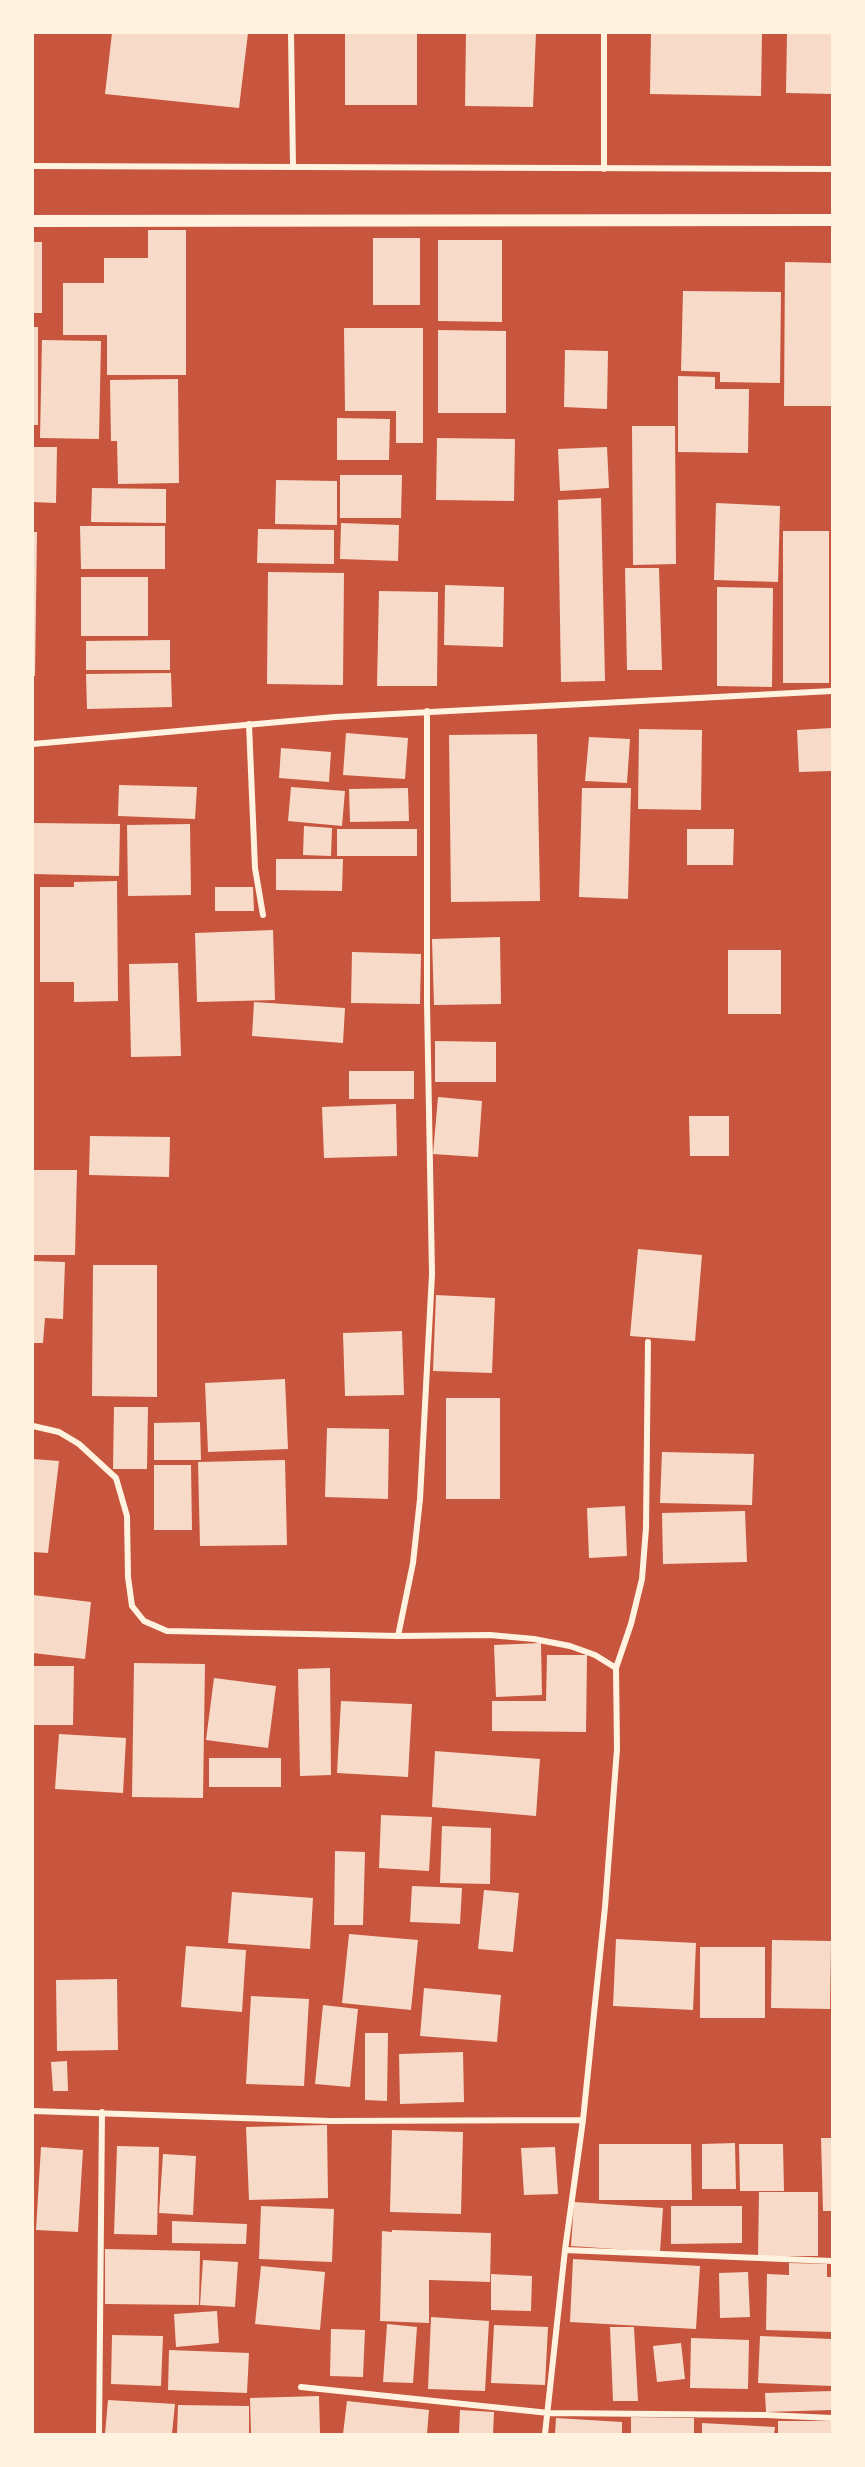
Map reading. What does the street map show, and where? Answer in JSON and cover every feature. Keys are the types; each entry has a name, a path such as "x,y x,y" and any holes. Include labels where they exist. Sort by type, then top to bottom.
{"main road":[{"path":"33,221 832,220"}],"street":[{"path":"291,33 293,167"},
{"path":"604,33 604,169"},
{"path":"33,166 832,169"},
{"path":"33,744 249,724 427,711 832,691"},
{"path":"398,1636 413,1563 420,1499 432,1274 427,1003 427,711"},
{"path":"249,724 255,868 263,915"},
{"path":"545,2434 565,2250 583,2120 605,1907 616,1760 616,1668 632,1624 642,1579 646,1528 648,1342"},
{"path":"33,1426 59,1432 69,1438 116,1478 127,1516 128,1577 132,1606 144,1621 167,1631 398,1636 490,1635 570,1646 595,1655 616,1668"},
{"path":"33,2111 330,2121 583,2120"},
{"path":"99,2434 102,2112"},
{"path":"565,2250 832,2261"},
{"path":"301,2387 549,2413 766,2415 832,2418"}],"building":[{"path":"112,33 248,33 239,108 105,94"},
{"path":"345,33 417,33 417,105 345,105"},
{"path":"466,33 536,33 533,107 465,106"},
{"path":"651,33 762,33 761,96 650,94"},
{"path":"787,33 832,33 832,94 786,93"},
{"path":"148,230 186,230 186,375 107,375 107,335 63,335 63,283 104,283 104,258 148,258"},
{"path":"373,238 420,238 420,305 373,305"},
{"path":"438,240 502,240 502,322 438,321"},
{"path":"33,242 42,242 42,313 33,313"},
{"path":"785,262 832,263 832,406 784,406"},
{"path":"683,291 781,292 780,383 720,382 720,372 681,371"},
{"path":"33,327 38,327 38,425 33,425"},
{"path":"344,328 423,328 423,443 396,443 396,411 345,411"},
{"path":"438,330 506,331 506,413 438,413"},
{"path":"42,340 101,341 99,439 40,438"},
{"path":"565,350 608,351 607,409 564,407"},
{"path":"678,376 715,377 715,389 749,389 748,453 678,452"},
{"path":"178,379 179,483 118,484 117,441 111,441 110,380"},
{"path":"337,418 390,419 389,460 337,460"},
{"path":"632,426 675,426 676,564 633,565"},
{"path":"437,438 515,439 514,501 436,500"},
{"path":"33,447 57,447 56,503 33,502"},
{"path":"607,447 609,488 560,491 558,449"},
{"path":"340,475 402,475 401,518 340,518"},
{"path":"276,480 337,481 337,525 275,524"},
{"path":"92,488 166,489 166,523 91,522"},
{"path":"601,498 605,681 561,682 558,500"},
{"path":"716,503 780,506 778,582 714,580"},
{"path":"341,523 399,525 398,561 340,559"},
{"path":"80,526 165,526 165,569 81,569"},
{"path":"258,529 334,530 334,564 257,563"},
{"path":"783,531 829,531 829,683 783,683"},
{"path":"33,532 37,532 35,676 33,676"},
{"path":"625,568 659,568 662,670 627,670"},
{"path":"268,572 344,573 343,685 267,684"},
{"path":"81,577 148,577 148,636 81,636"},
{"path":"445,585 504,587 503,647 444,645"},
{"path":"717,587 773,588 772,687 717,686"},
{"path":"379,591 438,592 437,686 377,686"},
{"path":"170,640 170,670 86,670 86,641"},
{"path":"171,673 172,707 87,709 86,674"},
{"path":"832,728 832,771 799,772 797,730"},
{"path":"639,729 702,730 701,810 638,809"},
{"path":"346,733 408,738 405,779 343,775"},
{"path":"537,734 540,901 451,902 449,735"},
{"path":"589,737 630,739 627,783 585,781"},
{"path":"281,748 331,752 329,782 279,778"},
{"path":"119,785 197,787 195,819 118,816"},
{"path":"291,787 345,791 342,826 288,821"},
{"path":"408,788 409,821 350,822 349,789"},
{"path":"582,788 631,788 628,899 579,897"},
{"path":"33,823 120,824 119,876 33,874"},
{"path":"190,824 191,895 128,896 127,825"},
{"path":"304,826 332,828 331,856 303,855"},
{"path":"337,829 417,829 417,856 337,856"},
{"path":"687,829 734,829 733,865 687,865"},
{"path":"276,859 343,859 342,891 276,890"},
{"path":"117,881 118,1001 74,1002 74,982 40,982 40,887 74,887 74,882"},
{"path":"215,887 253,887 254,911 215,911"},
{"path":"273,930 275,1000 197,1002 195,933"},
{"path":"500,937 501,1004 434,1005 432,939"},
{"path":"728,950 781,950 781,1014 728,1014"},
{"path":"352,952 421,954 420,1004 351,1003"},
{"path":"178,963 181,1056 131,1057 129,964"},
{"path":"254,1002 345,1008 343,1043 252,1036"},
{"path":"435,1041 496,1042 496,1082 435,1082"},
{"path":"349,1071 414,1071 414,1099 349,1099"},
{"path":"438,1097 482,1101 478,1157 433,1154"},
{"path":"396,1104 397,1156 324,1158 322,1107"},
{"path":"689,1116 729,1116 729,1156 690,1156"},
{"path":"90,1136 170,1137 169,1177 89,1175"},
{"path":"33,1170 77,1170 75,1255 33,1255"},
{"path":"638,1249 702,1255 695,1341 630,1336"},
{"path":"33,1261 65,1262 63,1319 45,1318 43,1343 33,1343"},
{"path":"93,1265 157,1265 157,1397 92,1396"},
{"path":"436,1295 495,1298 492,1373 433,1371"},
{"path":"402,1331 404,1395 345,1396 343,1333"},
{"path":"285,1379 288,1449 208,1452 205,1383"},
{"path":"446,1398 500,1398 500,1499 446,1499"},
{"path":"114,1407 148,1407 147,1469 113,1469"},
{"path":"200,1422 201,1460 154,1460 154,1423"},
{"path":"327,1428 389,1429 388,1499 325,1497"},
{"path":"662,1452 754,1454 752,1505 660,1503"},
{"path":"33,1459 59,1461 48,1553 33,1552"},
{"path":"285,1460 287,1545 200,1546 198,1462"},
{"path":"154,1465 191,1465 192,1530 154,1530"},
{"path":"625,1506 627,1556 589,1558 587,1508"},
{"path":"745,1511 747,1562 663,1564 662,1513"},
{"path":"33,1595 91,1602 85,1659 33,1653"},
{"path":"541,1643 542,1695 496,1697 494,1645"},
{"path":"547,1655 587,1655 586,1732 492,1731 492,1701 546,1701"},
{"path":"134,1663 205,1664 203,1798 132,1797"},
{"path":"33,1666 74,1666 73,1725 33,1725"},
{"path":"330,1668 331,1775 300,1776 298,1669"},
{"path":"214,1678 276,1686 268,1748 206,1740"},
{"path":"341,1701 412,1704 408,1777 337,1773"},
{"path":"59,1734 126,1738 123,1793 55,1789"},
{"path":"435,1751 540,1759 536,1816 432,1807"},
{"path":"209,1758 281,1758 281,1787 209,1787"},
{"path":"381,1815 432,1817 429,1871 379,1868"},
{"path":"442,1826 491,1828 490,1884 440,1883"},
{"path":"335,1851 365,1852 363,1925 334,1925"},
{"path":"412,1886 462,1888 460,1924 410,1922"},
{"path":"484,1890 519,1893 513,1952 478,1949"},
{"path":"232,1892 313,1898 310,1949 228,1943"},
{"path":"349,1934 418,1940 411,2010 342,2003"},
{"path":"616,1939 696,1943 693,2010 613,2006"},
{"path":"772,1940 831,1941 830,2009 771,2008"},
{"path":"186,1946 246,1950 242,2012 181,2007"},
{"path":"700,1947 765,1947 765,2018 700,2018"},
{"path":"117,1979 118,2050 57,2051 56,1980"},
{"path":"424,1988 501,1995 497,2042 420,2036"},
{"path":"251,1996 309,1999 304,2086 246,2084"},
{"path":"323,2005 358,2009 350,2087 315,2084"},
{"path":"365,2033 388,2033 387,2101 365,2100"},
{"path":"463,2052 464,2102 400,2104 399,2054"},
{"path":"67,2061 68,2091 53,2091 51,2062"},
{"path":"327,2125 328,2198 249,2200 246,2127"},
{"path":"392,2130 463,2132 461,2214 390,2212"},
{"path":"821,2138 832,2138 832,2211 823,2211"},
{"path":"735,2143 736,2189 702,2189 702,2144"},
{"path":"599,2144 691,2144 692,2200 599,2200"},
{"path":"739,2144 783,2144 784,2191 740,2191"},
{"path":"117,2146 159,2147 157,2235 114,2234"},
{"path":"41,2147 83,2150 78,2232 36,2230"},
{"path":"555,2147 558,2194 524,2195 521,2148"},
{"path":"163,2154 196,2156 193,2215 159,2213"},
{"path":"759,2192 818,2192 818,2256 758,2256"},
{"path":"574,2202 663,2208 660,2252 571,2246"},
{"path":"261,2206 334,2209 332,2262 259,2259"},
{"path":"671,2206 742,2206 742,2243 671,2244"},
{"path":"172,2221 247,2224 246,2244 172,2243"},
{"path":"392,2230 491,2233 490,2282 429,2280 429,2323 380,2321 382,2231 392,2232"},
{"path":"105,2249 200,2251 199,2305 105,2304"},
{"path":"573,2259 700,2266 696,2329 570,2322"},
{"path":"203,2260 238,2262 235,2307 200,2305"},
{"path":"789,2263 827,2264 827,2277 832,2277 832,2332 766,2330 767,2274 789,2275"},
{"path":"261,2266 325,2272 320,2330 255,2324"},
{"path":"748,2272 750,2317 720,2318 719,2273"},
{"path":"491,2274 532,2276 531,2311 491,2310"},
{"path":"217,2311 219,2343 176,2347 174,2314"},
{"path":"431,2317 489,2321 485,2391 428,2389"},
{"path":"387,2324 417,2327 413,2383 383,2382"},
{"path":"494,2325 548,2327 545,2385 491,2383"},
{"path":"610,2327 634,2327 638,2401 613,2401"},
{"path":"331,2329 365,2330 363,2377 330,2376"},
{"path":"112,2335 163,2336 161,2386 111,2384"},
{"path":"760,2336 832,2339 832,2386 758,2383"},
{"path":"691,2338 749,2340 748,2389 690,2388"},
{"path":"681,2343 685,2379 657,2382 653,2346"},
{"path":"169,2350 249,2353 247,2393 168,2390"},
{"path":"832,2391 832,2410 766,2412 765,2393"},
{"path":"319,2396 320,2434 251,2434 250,2398"},
{"path":"108,2400 175,2404 172,2434 105,2434"},
{"path":"347,2401 429,2410 427,2434 343,2434"},
{"path":"178,2405 249,2406 249,2434 177,2434"},
{"path":"460,2410 494,2412 493,2434 459,2434"},
{"path":"631,2417 694,2418 694,2434 631,2434"},
{"path":"556,2418 622,2422 622,2434 555,2434"},
{"path":"778,2421 832,2421 832,2434 778,2434"},
{"path":"702,2423 775,2427 774,2434 702,2434"}]}
